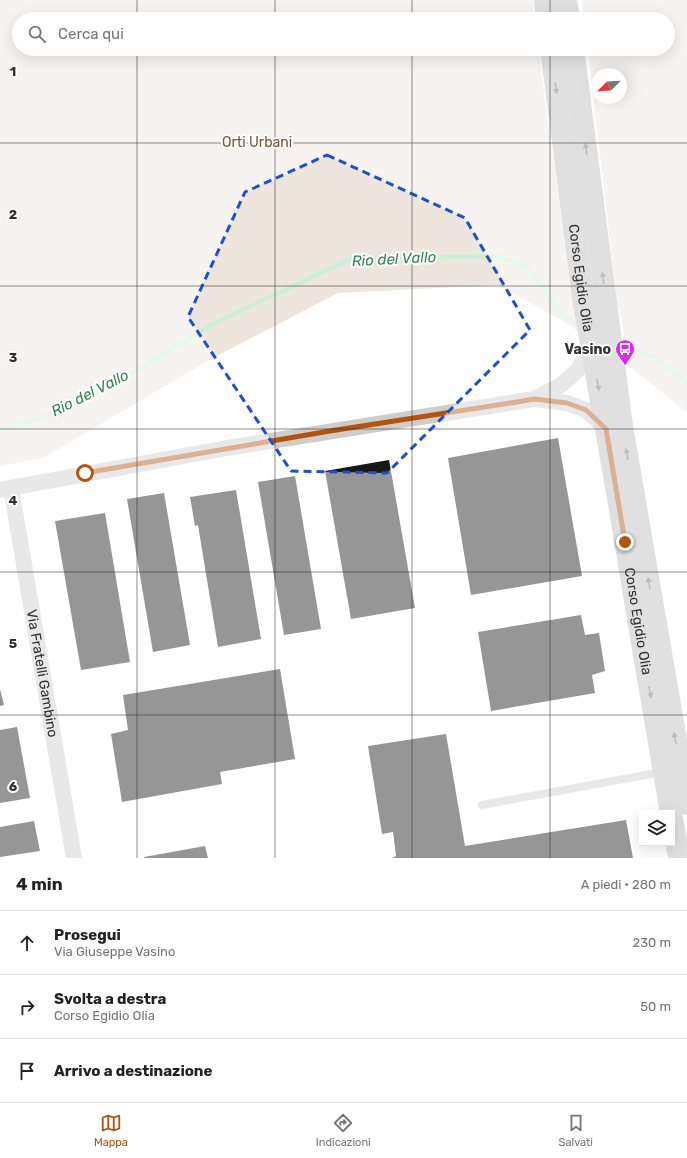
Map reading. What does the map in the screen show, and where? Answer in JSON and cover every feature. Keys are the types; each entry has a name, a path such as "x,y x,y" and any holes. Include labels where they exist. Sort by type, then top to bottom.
{"street":[{"path":"545,0 547,12"},
{"path":"566,0 568,12"},
{"name":"Corso Egidio Olia","path":"552,56 584,304 591,346 606,429 627,502"},
{"name":"Corso Egidio Olia","path":"574,56 622,426 627,502 678,811 679,858"},
{"path":"534,399 560,385 578,370 591,346"},
{"path":"6,489 243,446 534,399 567,403 586,410 606,429"},
{"name":"Via Fratelli Gambino","path":"6,489 74,858"}],"lane":[{"path":"482,805 672,770"}],"highlighted area":[{"path":"327,155 465,218 530,330 387,473 291,471 188,317 245,192"}],"green space":[{"name":"Orti Urbani","path":"0,0 533,0 534,12 12,12 12,56 540,56 578,331 498,285 338,293 211,359 43,458 0,466"},
{"path":"582,0 687,0 687,412 627,365 622,323 617,302 594,104 627,104 627,68 591,68 591,75 589,56 675,56 675,12 583,12"}],"building":[{"path":"558,438 582,576 471,595 448,458"},
{"path":"389,460 415,608 351,619 325,471"},
{"path":"295,476 321,629 284,635 258,482"},
{"path":"236,490 261,639 218,647 198,525 195,526 190,497"},
{"path":"164,493 190,645 153,652 127,499"},
{"path":"105,513 130,662 81,670 55,521"},
{"path":"581,615 585,635 599,633 605,671 592,675 595,693 491,711 478,632"},
{"path":"280,669 295,759 220,772 222,784 122,802 111,734 128,730 123,695"},
{"path":"0,689 4,705 0,706"},
{"path":"17,727 30,798 0,803 0,730"},
{"path":"446,734 465,846 626,820 633,858 392,858 396,856 393,832 382,834 368,746"},
{"path":"34,821 40,851 0,857 0,827"},
{"path":"205,846 208,858 144,858 144,857"}],"waterway":[{"name":"Rio del Vallo","path":"0,430 52,414 106,389 211,325 350,259 499,256 528,268 562,314 580,326"},
{"name":"Rio del Vallo","path":"618,345 653,357 687,382"}],"place":[{"name":"Vasino","path":"625,366"}],"route":[{"path":"85,473 330,431 534,399 567,403 586,410 606,429 625,542"}]}
